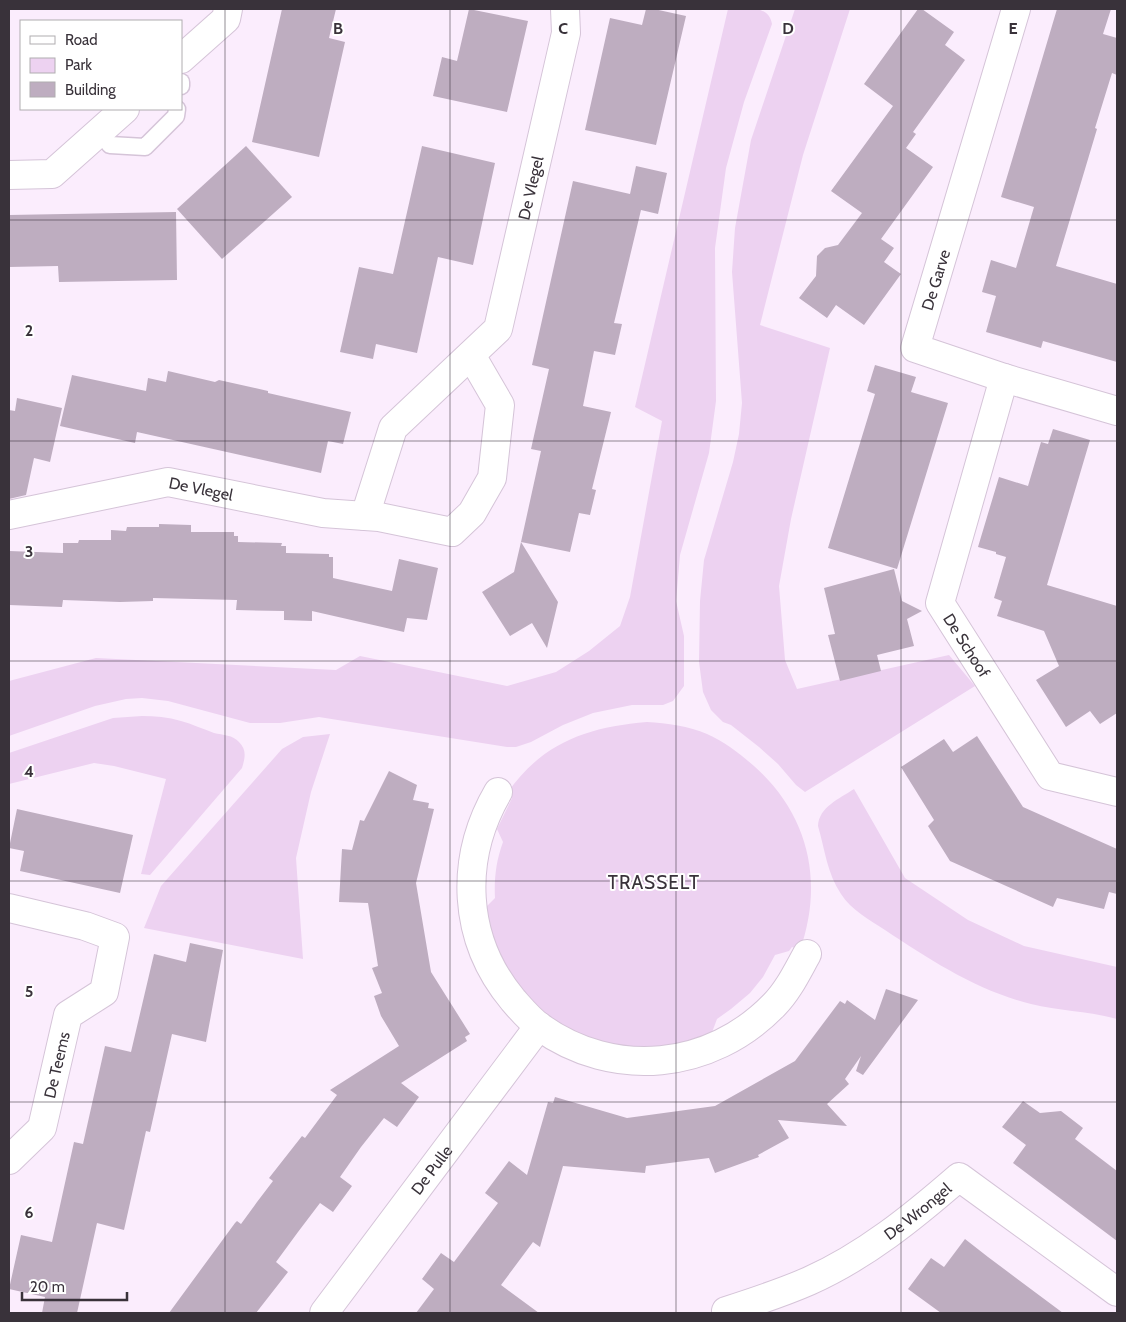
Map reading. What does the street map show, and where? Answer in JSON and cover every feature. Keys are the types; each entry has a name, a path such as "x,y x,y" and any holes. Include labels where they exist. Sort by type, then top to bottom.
{"street":[{"path":"182,58 226,19 228,9"},
{"name":"De Vlegel","path":"365,516 393,428 498,329 566,33 565,9"},
{"name":"De Garve","path":"1016,9 915,348 1004,378 1117,412"},
{"path":"9,174 52,174 124,110"},
{"name":"De Vlegel","path":"9,515 168,482 323,513 379,517 452,532 472,513 492,478 500,405 470,355"},
{"name":"De Schoof","path":"1004,378 940,603 1050,776 1117,792"},
{"path":"498,792 480,830 470,879 472,907 477,932 485,957 497,979 521,1010 539,1026 574,1046 598,1055 649,1061 688,1056 712,1049 756,1022 775,1004 786,991 807,954"},
{"name":"De Teems","path":"9,908 85,926 115,937 104,992 68,1016 42,1128 9,1160"},
{"name":"De Pulle","path":"324,1313 539,1026"},
{"name":"De Wrongel","path":"727,1313 726,1311 808,1282 838,1267 913,1217 959,1177 1117,1292"}],"lane":[{"path":"100,132 110,145 145,147 176,116 177,110"}],"green space":[{"path":"748,8 761,10 770,17 772,24 744,102 726,168 715,248 716,401 709,453 680,555 676,601 684,636 684,686 673,701 663,705 632,705 593,713 516,747 319,717 280,723 250,723 168,701 142,698 126,699 95,706 9,736 9,681 96,658 336,670 360,656 507,686 556,672 589,651 620,626 630,597 662,421 635,407 728,9"},
{"path":"795,9 850,9 803,155 760,325 830,348 791,519 779,586 785,660 797,689 949,655 975,686 805,792 759,747 731,725 723,722 711,710 703,692 699,662 700,601 704,560 733,462 739,434 742,403 732,272 735,228 751,140"},
{"path":"142,716 176,720 231,737 242,745 245,754 242,768 150,875 141,874 166,779 94,763 9,784 9,753 113,718"},
{"path":"647,722 685,727 714,737 743,757 773,785 788,806 799,828 807,851 811,899 807,925 800,950 792,947 789,951 775,955 763,977 750,993 717,1019 711,1035 673,1049 625,1050 567,1031 529,1002 495,950 485,908 495,898 496,870 503,842 497,829 512,798 506,795 520,777 534,762 550,750 567,741 605,728"},
{"path":"330,734 311,792 296,858 303,959 144,928 161,886 282,749 303,737"},
{"path":"854,789 905,878 968,920 1024,946 1117,967 1117,1019 1031,1004 992,991 937,963 855,910 845,900 832,878 818,826 819,819 826,809 836,800"}],"building":[{"path":"282,9 336,9 329,38 345,42 319,157 252,142"},
{"path":"469,9 528,21 507,112 433,96 442,57 457,61"},
{"path":"646,9 686,16 656,145 585,130 610,18 642,25"},
{"path":"918,9 922,9 954,32 945,45 965,60 913,132 916,134 906,148 933,167 881,239 894,248 884,262 901,274 864,325 836,305 827,318 799,298 816,276 817,256 825,248 838,245 862,213 831,191 893,106 864,84"},
{"path":"1057,9 1111,9 1103,34 1117,38 1117,75 1112,73 1056,266 1117,284 1117,362 1043,341 1041,348 986,332 996,296 982,292 991,260 1016,268 1034,207 1001,197"},
{"path":"246,146 292,197 222,259 177,209"},
{"path":"422,146 495,163 473,265 438,257 417,353 376,344 373,359 340,352 359,267 393,274"},
{"path":"636,166 667,173 658,214 641,210 614,323 622,324 615,355 594,351 583,406 611,412 592,489 596,490 590,515 579,513 570,552 521,542 541,451 531,449 549,369 532,365 573,181 630,194"},
{"path":"176,212 177,280 59,282 58,266 9,267 9,215"},
{"path":"875,365 916,377 911,392 948,403 897,569 828,548 875,394 867,391"},
{"path":"168,371 215,382 219,380 351,412 343,444 328,441 321,473 137,432 135,443 60,426 72,375 146,391 148,378 166,382"},
{"path":"17,398 62,408 50,462 34,458 26,495 9,499 9,410 15,411"},
{"path":"1053,429 1090,440 1047,585 1117,606 1117,713 1100,724 1090,711 1066,727 1036,680 1059,666 1044,631 997,616 1002,601 994,598 1006,557 978,547 999,477 1028,486 1041,442 1048,444"},
{"path":"159,524 191,525 191,532 234,532 234,536 238,536 238,542 282,543 281,546 286,546 286,553 329,554 329,557 333,557 333,578 392,591 399,559 438,568 427,620 407,618 404,632 312,611 312,621 284,620 284,611 236,610 237,600 153,598 153,601 120,602 63,600 62,607 9,605 9,551 63,553 63,543 78,543 79,540 111,540 111,530 126,531 127,527 159,527"},
{"path":"521,542 558,602 547,648 532,623 510,636 482,592 514,572"},
{"path":"894,569 902,601 922,611 907,619 914,646 877,655 881,671 840,681 828,635 835,634 824,588"},
{"path":"977,736 1023,807 1117,849 1117,894 1109,892 1104,909 1057,898 1053,907 950,861 928,826 934,820 901,767 944,739 953,752"},
{"path":"389,771 417,785 413,800 429,803 428,808 434,809 416,883 431,972 470,1034 465,1037 467,1041 401,1083 419,1097 397,1127 384,1118 361,1147 340,1177 352,1186 333,1212 320,1203 298,1232 276,1262 288,1272 256,1313 169,1313 235,1223 237,1221 241,1224 273,1181 269,1178 302,1136 305,1138 337,1095 330,1090 399,1046 381,1016 374,996 382,993 372,968 378,966 368,903 339,902 342,849 352,850 360,820 364,821"},
{"path":"17,809 133,835 120,893 20,871 24,851 9,848"},
{"path":"190,943 223,950 206,1042 172,1034 150,1132 146,1131 124,1230 97,1223 77,1313 42,1313 45,1297 9,1289 21,1235 52,1242 74,1142 83,1144 105,1046 131,1052 154,954 186,962"},
{"path":"886,989 918,1000 863,1075 856,1071 861,1056 845,1079 849,1084 827,1104 847,1126 778,1120 789,1138 758,1155 759,1157 715,1173 709,1158 646,1166 645,1173 563,1166 540,1247 533,1242 501,1285 539,1313 416,1313 434,1289 422,1279 441,1253 454,1262 498,1203 485,1193 509,1161 527,1175 548,1102 553,1103 555,1097 627,1118 715,1106 795,1061 840,1001 845,1004 847,1000 875,1020"},
{"path":"1023,1101 1040,1113 1061,1111 1083,1128 1075,1139 1117,1171 1117,1241 1013,1163 1026,1145 1002,1127"},
{"path":"965,1239 1063,1313 941,1313 908,1289 931,1258 944,1267"}],"district":[{"name":"TRASSELT","path":"654,882"}]}
